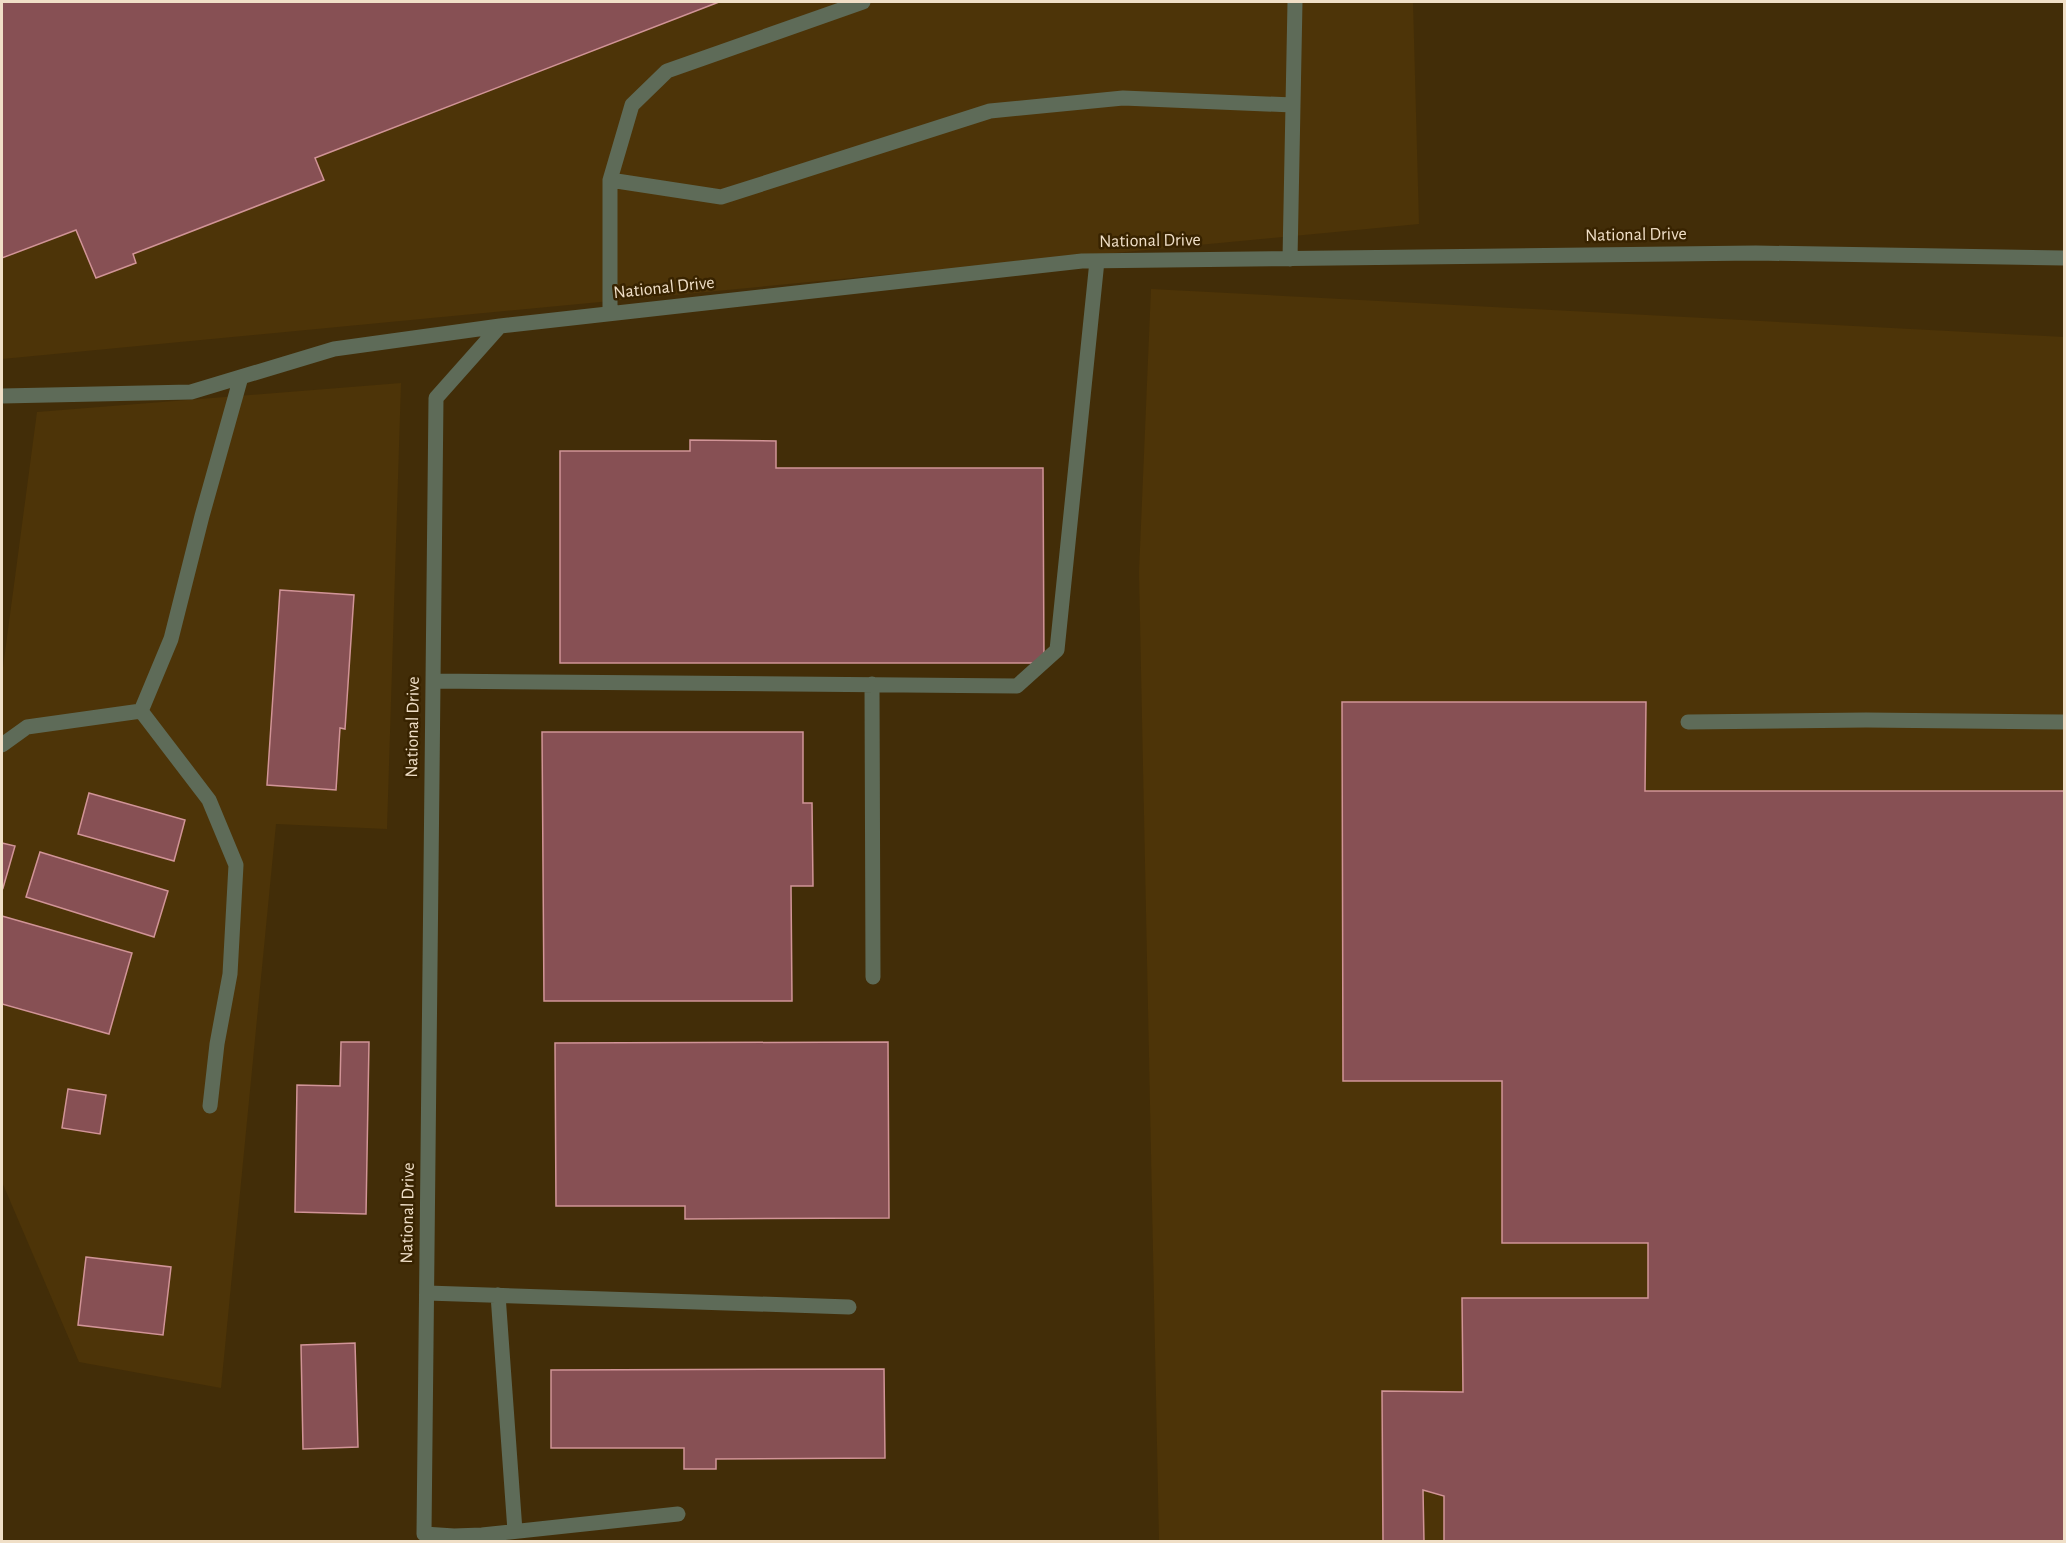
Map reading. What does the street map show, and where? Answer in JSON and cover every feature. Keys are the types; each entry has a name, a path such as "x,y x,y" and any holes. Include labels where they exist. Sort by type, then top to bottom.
{"street":[{"path":"610,313 610,180 632,105 667,71 863,2"},
{"path":"1290,259 1295,2"},
{"path":"610,180 722,197 990,111 1123,98 1293,105"},
{"name":"National Drive","path":"515,1531 454,1536 424,1534 436,398 500,326 1097,261 1756,253 2064,258"},
{"path":"433,681 1017,686 1058,650 1097,261"},
{"path":"2,396 191,392 334,349 500,326"},
{"path":"141,711 171,639 241,377"},
{"path":"872,684 873,977"},
{"path":"2,745 27,727 141,711"},
{"path":"141,711 209,800 236,865 230,975 217,1044 210,1106"},
{"path":"1688,722 1854,720 2064,722"},
{"path":"427,1293 849,1307"},
{"path":"498,1296 515,1531 678,1514"}],"shaded area":[{"path":"2,2 1413,2 1419,224 2,359"},
{"path":"1151,289 2064,337 2064,1541 1159,1541 1139,572"},
{"path":"401,383 387,829 276,824 221,1388 79,1362 2,1182 2,675 37,412"}],"building":[{"path":"2,2 719,2 315,158 324,180 133,254 136,263 96,278 76,230 2,258"},
{"path":"690,440 776,441 776,468 1043,468 1044,663 560,663 560,451 690,451"},
{"path":"280,590 354,595 345,729 340,728 336,790 267,785"},
{"path":"1342,702 1646,702 1645,791 2064,791 2064,1542 1444,1542 1444,1496 1423,1490 1424,1542 1383,1542 1382,1391 1463,1392 1462,1298 1648,1298 1648,1243 1502,1243 1502,1081 1343,1081"},
{"path":"542,732 803,732 803,803 812,803 813,886 791,886 792,1001 544,1001"},
{"path":"89,793 185,820 174,861 78,834"},
{"path":"2,843 15,846 3,888 2,887"},
{"path":"40,852 168,891 154,937 26,897"},
{"path":"2,916 132,953 109,1034 2,1004"},
{"path":"341,1042 369,1042 366,1214 295,1212 297,1085 340,1086"},
{"path":"888,1042 889,1218 685,1219 685,1206 556,1206 555,1043"},
{"path":"68,1089 106,1095 100,1134 62,1128"},
{"path":"86,1257 171,1267 163,1335 78,1325"},
{"path":"355,1343 358,1447 303,1449 301,1345"},
{"path":"884,1369 885,1458 716,1459 716,1469 684,1469 684,1448 551,1448 551,1370"}]}
